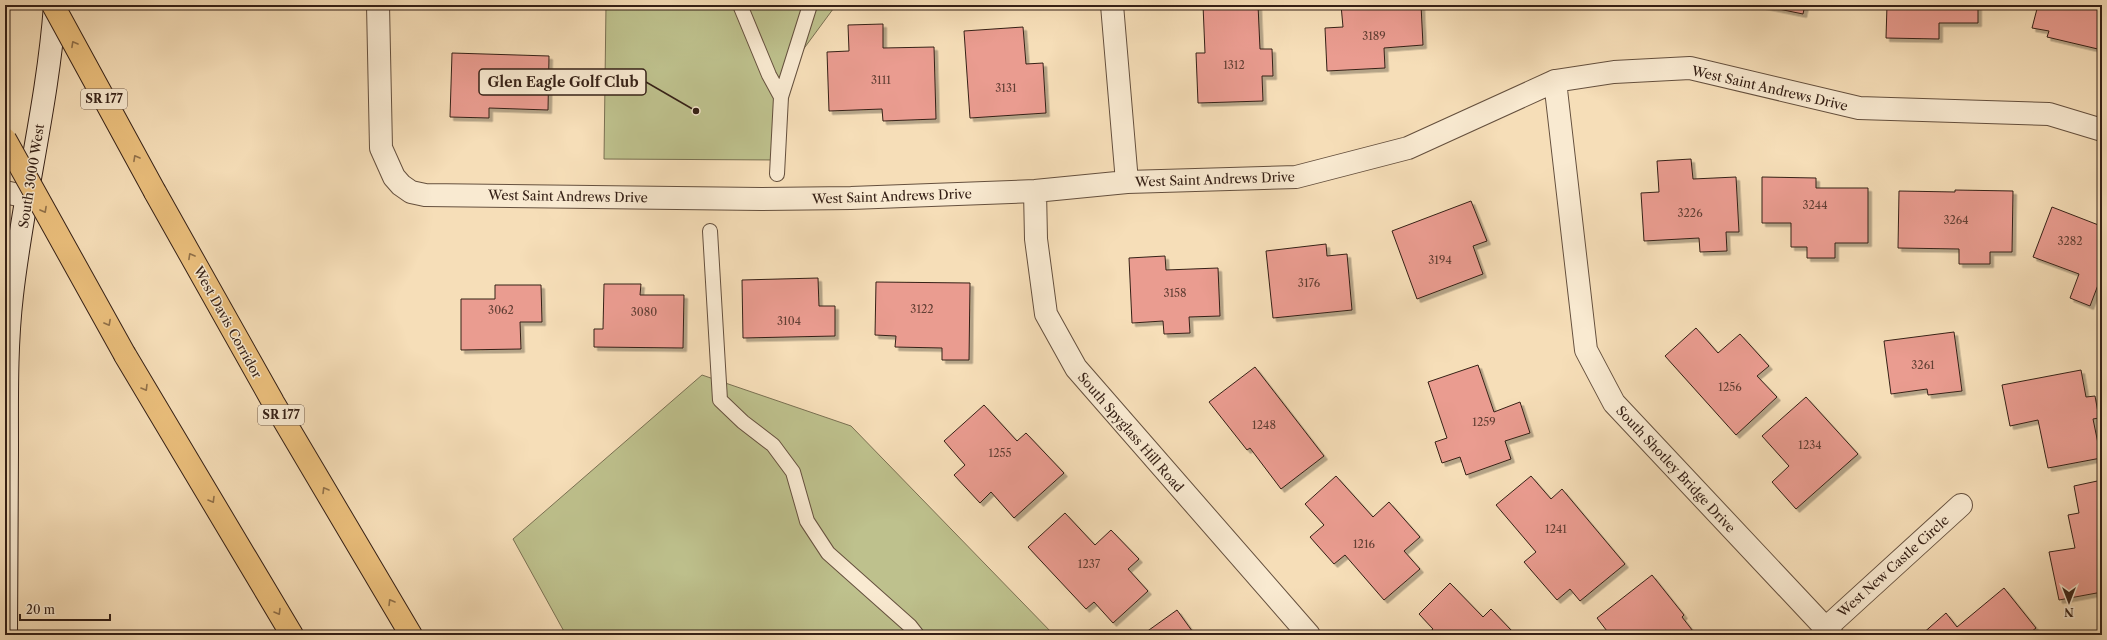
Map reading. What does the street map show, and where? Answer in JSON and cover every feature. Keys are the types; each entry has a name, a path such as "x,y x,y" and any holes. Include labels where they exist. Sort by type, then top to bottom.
{"highway":[{"name":"West Davis Corridor","path":"54,5 155,192 273,402 412,635"},
{"path":"5,139 126,355 292,635"}],"street":[{"name":"South 3000 West","path":"6,635 6,396 8,343 12,294 27,197 46,92 54,5"},
{"name":"West Saint Andrews Drive","path":"378,5 381,148 394,177 401,185 411,192 425,195 761,200 1035,191 1127,182 1296,177 1408,148 1555,81 1614,72 1690,68 1859,108 2049,114 2102,130"},
{"path":"1112,5 1127,182"},
{"name":"South Shotley Bridge Drive","path":"1555,81 1586,350 1614,403 1829,631"},
{"name":"South Spyglass Hill Road","path":"1035,191 1036,239 1046,314 1076,368 1309,635"},
{"path":"5,192 27,197"},
{"name":"West New Castle Circle","path":"1829,631 1961,505"}],"lane":[{"path":"740,5 769,75 781,98"},
{"path":"777,174 781,98 810,5"},
{"path":"710,231 720,400 743,422 773,445 793,472 807,520 828,553 910,626 917,635"}],"green space":[{"path":"606,5 836,5 794,62 778,160 604,159"},
{"path":"702,375 851,426 1054,635 566,635 513,539"}],"building":[{"path":"1203,5 1258,5 1260,49 1272,49 1273,76 1262,76 1263,101 1198,103 1196,53 1205,53"},
{"path":"1341,5 1421,5 1423,45 1384,48 1385,68 1327,71 1325,28 1343,27"},
{"path":"1759,5 1805,5 1803,14"},
{"path":"1887,5 1978,5 1978,23 1939,23 1939,39 1886,38"},
{"path":"2038,5 2102,5 2102,50 2047,37 2049,31 2032,28"},
{"path":"883,24 883,48 934,47 936,119 883,121 882,109 829,111 827,52 849,51 848,25"},
{"path":"1023,27 1026,64 1043,63 1046,113 970,118 964,31"},
{"path":"452,53 549,56 548,110 489,108 489,118 450,117"},
{"path":"1691,159 1693,179 1736,177 1739,232 1726,232 1727,251 1700,252 1699,238 1644,241 1641,193 1659,192 1657,161"},
{"path":"1762,177 1816,178 1816,188 1868,188 1868,243 1835,243 1835,258 1807,258 1807,247 1791,247 1791,223 1762,223"},
{"path":"1955,190 2013,191 2012,252 1990,252 1990,264 1959,264 1959,249 1898,248 1899,191 1955,192"},
{"path":"1471,201 1487,241 1473,246 1483,274 1417,299 1392,231"},
{"path":"2052,207 2101,226 2102,222 2102,287 2098,285 2090,306 2070,298 2079,274 2033,257"},
{"path":"1326,244 1327,256 1347,254 1352,310 1273,318 1266,251"},
{"path":"1165,256 1166,270 1218,268 1220,316 1189,317 1190,333 1164,334 1163,321 1132,323 1129,258"},
{"path":"818,278 819,306 835,306 835,336 743,338 742,280"},
{"path":"876,282 970,283 969,360 942,360 942,348 895,347 896,336 875,335"},
{"path":"604,284 641,284 640,295 684,295 683,348 594,347 594,329 603,329"},
{"path":"495,285 541,285 542,322 520,322 521,349 461,350 461,299 495,299"},
{"path":"1696,328 1718,353 1740,334 1769,366 1757,376 1777,397 1736,435 1665,356"},
{"path":"1954,332 1962,391 1928,395 1927,389 1891,394 1884,341"},
{"path":"1478,365 1494,412 1520,402 1530,433 1505,441 1511,459 1466,475 1460,457 1442,463 1435,442 1447,438 1428,382"},
{"path":"1255,367 1324,456 1281,489 1250,448 1247,450 1209,402"},
{"path":"2081,370 2086,397 2095,396 2099,418 2093,419 2101,458 2048,468 2038,420 2010,426 2002,385"},
{"path":"1806,397 1858,454 1796,509 1772,482 1789,466 1762,436"},
{"path":"984,405 1017,441 1026,433 1064,473 1014,518 991,492 980,503 954,475 965,465 944,441"},
{"path":"1336,476 1373,517 1389,502 1420,537 1404,551 1420,569 1384,600 1345,555 1334,564 1310,537 1324,525 1305,504"},
{"path":"1531,476 1551,499 1562,489 1625,564 1580,601 1570,589 1557,600 1524,562 1536,552 1496,505"},
{"path":"2102,480 2102,570 2100,571 2102,592 2059,600 2049,552 2075,548 2068,515 2079,513 2074,486"},
{"path":"1065,513 1095,545 1111,530 1139,559 1128,569 1148,591 1113,623 1094,602 1086,609 1028,547"},
{"path":"1652,575 1684,615 1682,617 1696,635 1610,635 1597,618"},
{"path":"1450,583 1483,617 1491,609 1511,630 1505,635 1426,635 1433,629 1419,614"},
{"path":"2004,588 2036,628 2027,635 1921,635 1946,613 1957,627"},
{"path":"1177,610 1195,635 1142,635"}],"place":[{"name":"Glen Eagle Golf Club","path":"696,111"}]}
